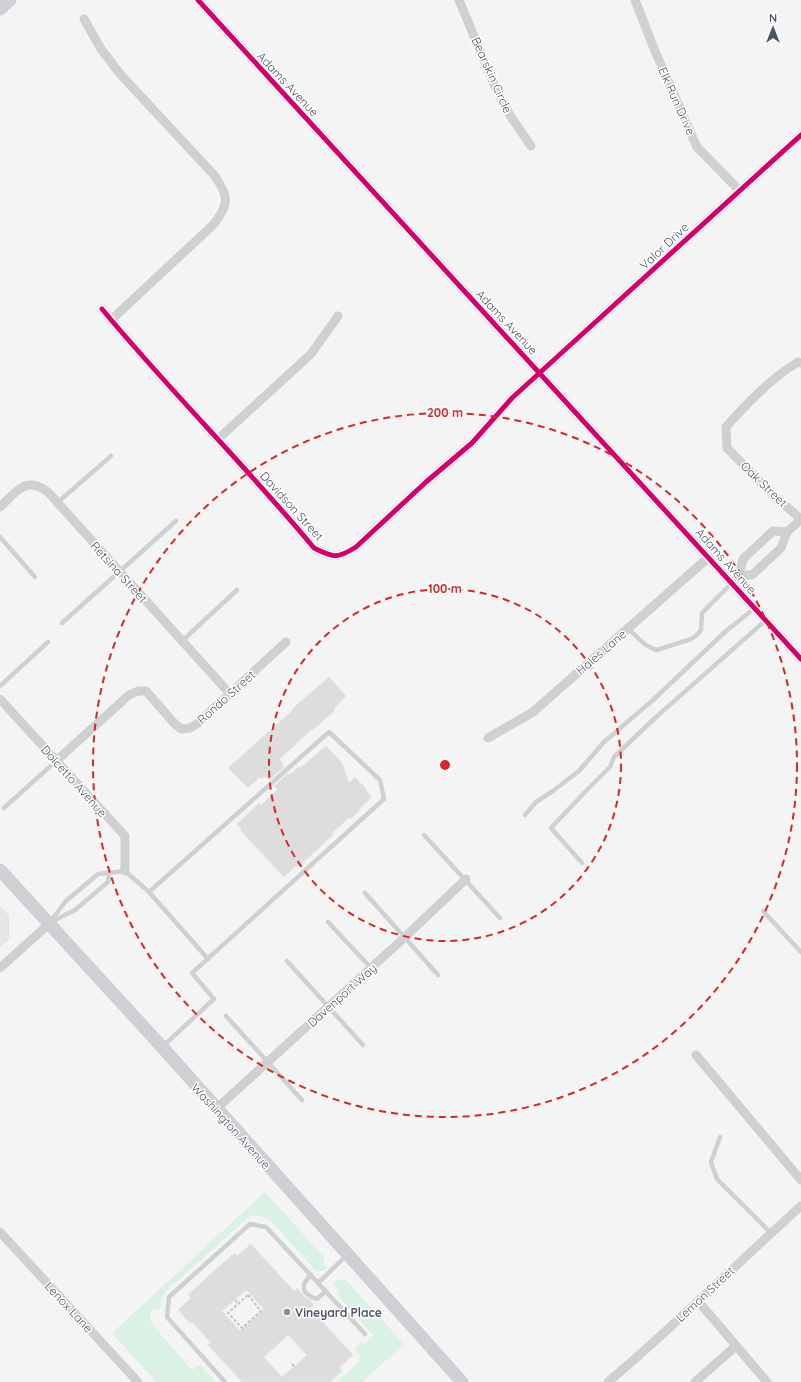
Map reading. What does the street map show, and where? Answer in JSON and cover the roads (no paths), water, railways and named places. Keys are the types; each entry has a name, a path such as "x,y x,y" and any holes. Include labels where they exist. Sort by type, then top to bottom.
{"main road":[{"path":"0,9 10,0"},
{"name":"Washington Avenue","path":"0,870 162,1047 462,1382"}],"street":[{"name":"Adams Avenue","path":"198,0 541,373 801,659"},
{"name":"Bearskin Circle","path":"459,0 495,87 511,117 531,146"},
{"name":"Elk Run Drive","path":"635,0 655,51 697,148 739,190"},
{"path":"84,19 101,49 121,75 214,175 224,188 226,200 222,213 213,225 111,320"},
{"name":"Valor Drive","path":"541,373 739,190 801,135"},
{"name":"Davidson Street","path":"102,309 134,347 218,439 314,548 329,555 343,555 356,547 426,482 472,443 512,398 541,373"},
{"path":"218,439 311,354 338,316"},
{"name":"Oak Street","path":"801,363 798,362 786,369 738,413 726,427 727,448 774,496 801,519"},
{"name":"Retsina Street","path":"0,507 23,486 32,484 40,486 230,694"},
{"path":"739,575 752,575 781,548 787,532 801,519"},
{"path":"732,582 739,575 742,559 773,531 787,532"},
{"path":"759,544 771,557"},
{"name":"Hales Lane","path":"488,738 533,712 709,557"},
{"name":"Rondo Street","path":"56,761 130,695 138,691 146,691 181,729 190,728 198,723 286,642"},
{"name":"Dolcetto Avenue","path":"0,699 125,836 125,871"},
{"name":"Davenport Way","path":"216,1109 405,937 466,879"},
{"path":"0,968 48,924"},
{"path":"696,1055 801,1180"},
{"name":"Lemon Street","path":"608,1382 646,1350 801,1206"},
{"name":"Lenox Lane","path":"0,1232 138,1382"},
{"path":"698,1301 767,1382"},
{"path":"695,1382 736,1346"}],"lane":[{"path":"57,503 111,456"},
{"path":"62,623 176,521"},
{"path":"0,537 35,577"},
{"path":"628,628 646,645 657,650 691,639 697,635 700,630 702,613 732,582"},
{"path":"182,641 237,590"},
{"path":"525,815 536,802 579,771 604,742 653,700 726,631 755,608"},
{"path":"582,863 551,828 610,767 614,757 654,718 766,620"},
{"path":"0,686 48,642"},
{"path":"149,892 330,732 380,780 384,799 192,973 214,999 162,1047"},
{"path":"4,808 56,761"},
{"path":"424,836 466,879 500,918"},
{"path":"48,924 66,901 98,874 125,871 149,892 208,959"},
{"path":"48,924 76,910 108,882 109,872"},
{"path":"365,893 438,975"},
{"path":"763,911 801,952"},
{"path":"328,922 371,968"},
{"path":"286,961 363,1045"},
{"path":"226,1016 302,1100"},
{"path":"720,1137 711,1162 716,1179 771,1233"},
{"path":"224,1382 167,1317 169,1297 250,1224 266,1227 365,1334"},
{"path":"318,1283 348,1255"},
{"path":"311,1275 305,1280 303,1285 304,1289 311,1297 317,1299 326,1291"}],"place":[{"name":"Vineyard Place","path":"287,1312"}]}
